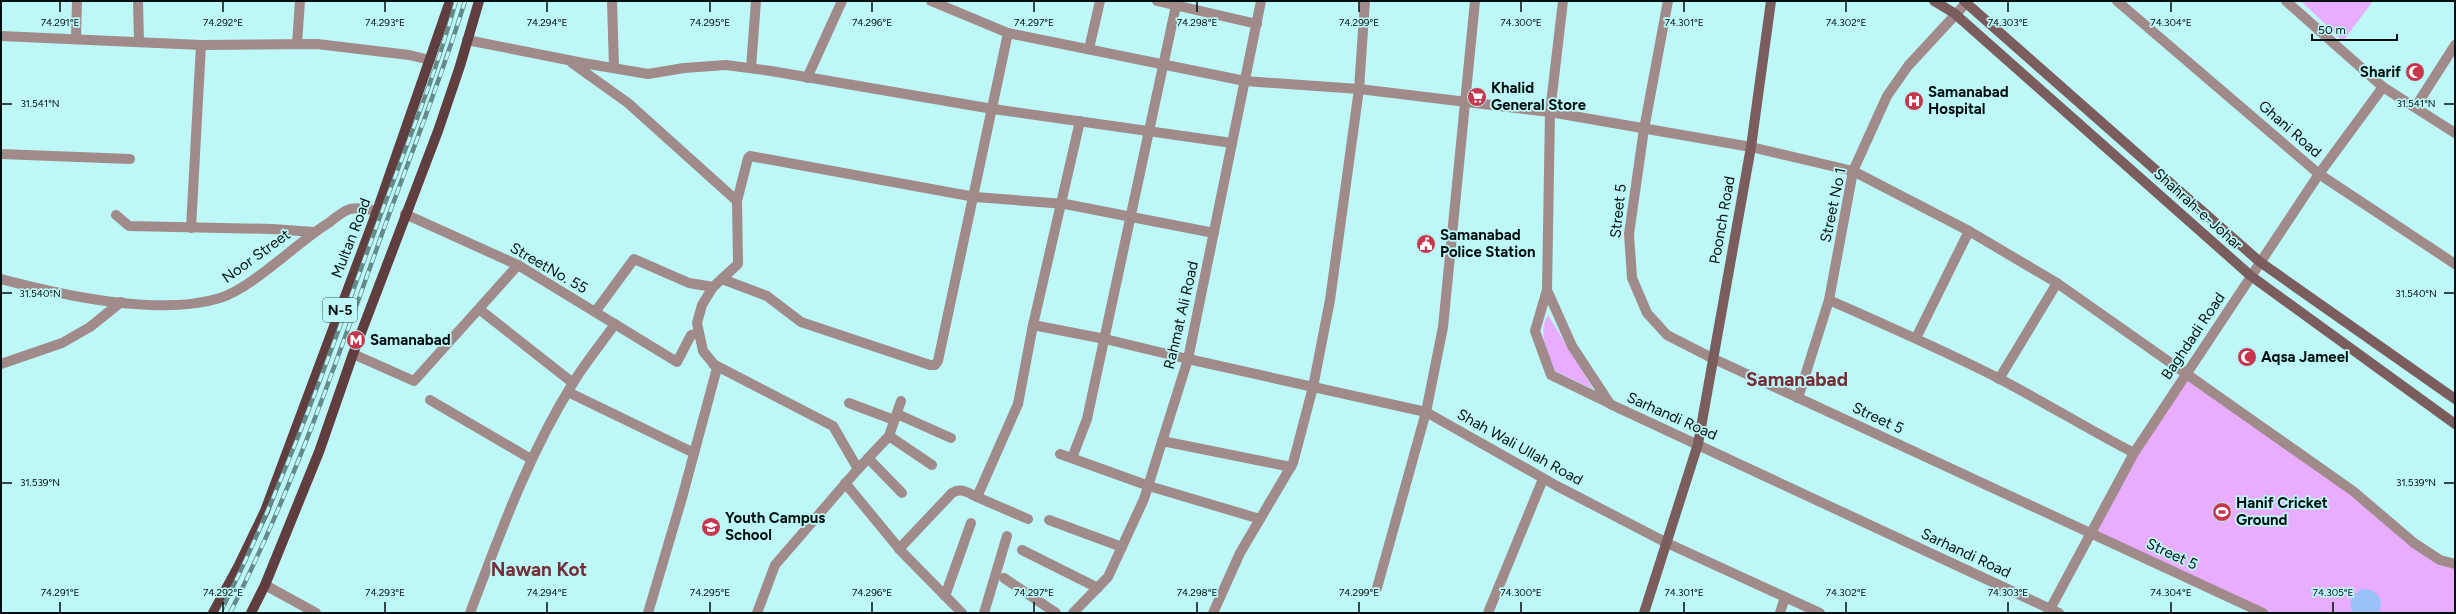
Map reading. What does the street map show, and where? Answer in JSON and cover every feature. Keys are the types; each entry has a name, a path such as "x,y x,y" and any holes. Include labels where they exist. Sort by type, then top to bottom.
{"main road":[{"name":"Multan Road","path":"213,613 238,567 264,511 377,212 450,1"},
{"name":"N-5","path":"251,613 319,452 353,354 405,214 438,131 479,1"},
{"name":"Poonch Road","path":"1647,610 1698,444 1712,358 1751,147 1771,1"},
{"name":"Shahrah-e-Johar","path":"1934,1 1954,13 2251,276 2455,424"},
{"name":"Shahrah-e-Johar","path":"1966,2 2260,262 2455,399"}],"street":[{"path":"76,1 76,39"},
{"path":"138,1 139,41"},
{"path":"298,44 300,1"},
{"path":"612,1 614,68"},
{"path":"751,68 756,1"},
{"path":"807,78 842,1"},
{"path":"931,1 1008,33 1245,81 1359,89 1550,112 1751,147 1853,171 1969,231 2057,283 2353,491 2414,543 2440,560 2455,564"},
{"path":"1089,49 1100,1"},
{"path":"1157,1 1177,3 1257,24"},
{"name":"Rahmat Ali Road","path":"1073,613 1108,577 1122,547 1148,486 1188,359 1261,1"},
{"path":"1213,613 1240,553 1291,467 1314,387 1330,300 1359,89 1365,1"},
{"path":"1377,588 1426,412 1442,328 1475,1"},
{"name":"Sarhandi Road","path":"1563,1 1550,112 1547,290 1572,346 1610,404 1698,444 2052,612"},
{"name":"Street 5","path":"1668,1 1644,129 1628,234 1632,278 1646,312 1667,335 1712,358 2091,532 2263,613"},
{"name":"Ghani Road","path":"2117,1 2319,174 2455,264"},
{"path":"2286,1 2382,87 2416,106 2455,133"},
{"name":"Street No 1","path":"1798,398 1829,300 1853,171 1887,96 1908,66 1954,13 1966,2"},
{"path":"1072,458 1087,419 1177,3"},
{"path":"722,279 767,296 800,322 930,365 935,365 938,361 974,198 1008,33"},
{"path":"1,36 139,41 201,45 325,44 408,55 430,60"},
{"path":"467,40 648,74 684,68 719,66 751,68 993,109 1232,143"},
{"path":"191,228 201,45"},
{"path":"2416,106 2455,45"},
{"path":"568,60 628,103 737,201"},
{"name":"Baghdadi Road","path":"2052,612 2091,532 2134,453 2319,174 2382,87"},
{"path":"977,497 1018,404 1033,325 1080,122"},
{"path":"1,154 130,159"},
{"path":"648,613 717,368 703,351 697,323 702,306 713,288 738,264 737,201 748,158 754,155 974,198 1060,204 1214,232"},
{"name":"Noor Street","path":"1,279 72,295 158,306 220,298 240,288 314,232 349,209 368,208 377,212"},
{"name":"StreetNo. 55","path":"405,214 518,265 677,362 691,335 699,333"},
{"path":"116,215 129,226 272,229 314,232"},
{"path":"1916,338 1969,231"},
{"path":"595,312 634,259 689,283 713,288"},
{"path":"353,354 414,381 518,265"},
{"path":"1999,379 2057,283"},
{"path":"1547,290 1535,331 1551,375 1610,404"},
{"path":"1829,300 1916,338 1999,379 2073,422 2134,453"},
{"path":"1,364 62,343 90,327 121,302"},
{"path":"479,309 573,383"},
{"path":"470,613 508,513 531,459 573,383 615,324"},
{"name":"Shah Wali Ullah Road","path":"1033,325 1104,339 1426,412 1543,478 1667,543 1820,613"},
{"path":"713,364 833,426 858,469"},
{"path":"568,392 694,453"},
{"path":"430,400 531,459"},
{"path":"757,613 775,565 845,483 889,436 901,401"},
{"path":"849,403 896,417 950,438"},
{"path":"889,436 932,465"},
{"path":"1162,441 1291,467"},
{"path":"1060,454 1148,486 1260,520"},
{"path":"868,458 902,493"},
{"path":"1488,613 1543,478"},
{"path":"845,483 899,549 962,613"},
{"path":"899,549 952,493 957,490 963,490 1028,520"},
{"path":"1049,520 1122,547"},
{"path":"945,596 971,523"},
{"path":"984,613 1008,536"},
{"path":"1022,550 1098,588"},
{"path":"1004,578 1056,613"},
{"path":"264,585 316,613"},
{"path":"1780,613 1785,597"}],"shaded area":[{"path":"2301,1 2373,1 2343,41"},
{"path":"1548,315 1593,389 1555,371 1545,343 1543,329"},
{"name":"Hanif Cricket Ground","path":"2192,371 2353,491 2414,543 2455,564 2455,613 2263,613 2091,532 2186,373"}],"water":[{"path":"2362,589 2372,590 2380,599 2381,604 2378,613 2353,613 2350,606 2353,596"}],"railway":[{"path":"220,613 243,566 285,470 323,372 429,86 456,1"},
{"path":"230,613 274,520 294,473 436,88 465,1"}],"place":[{"name":"Sharif","path":"2415,72"},
{"name":"Khalid General Store","path":"1477,97"},
{"name":"Samanabad Hospital","path":"1914,101"},
{"name":"Samanabad Police Station","path":"1426,244"},
{"name":"Samanabad","path":"356,340"},
{"name":"Aqsa Jameel","path":"2247,357"},
{"name":"Hanif Cricket Ground","path":"2222,512"},
{"name":"Youth Campus School","path":"711,527"}],"district":[{"name":"Samanabad","path":"1797,379"},
{"name":"Nawan Kot","path":"539,569"}]}
